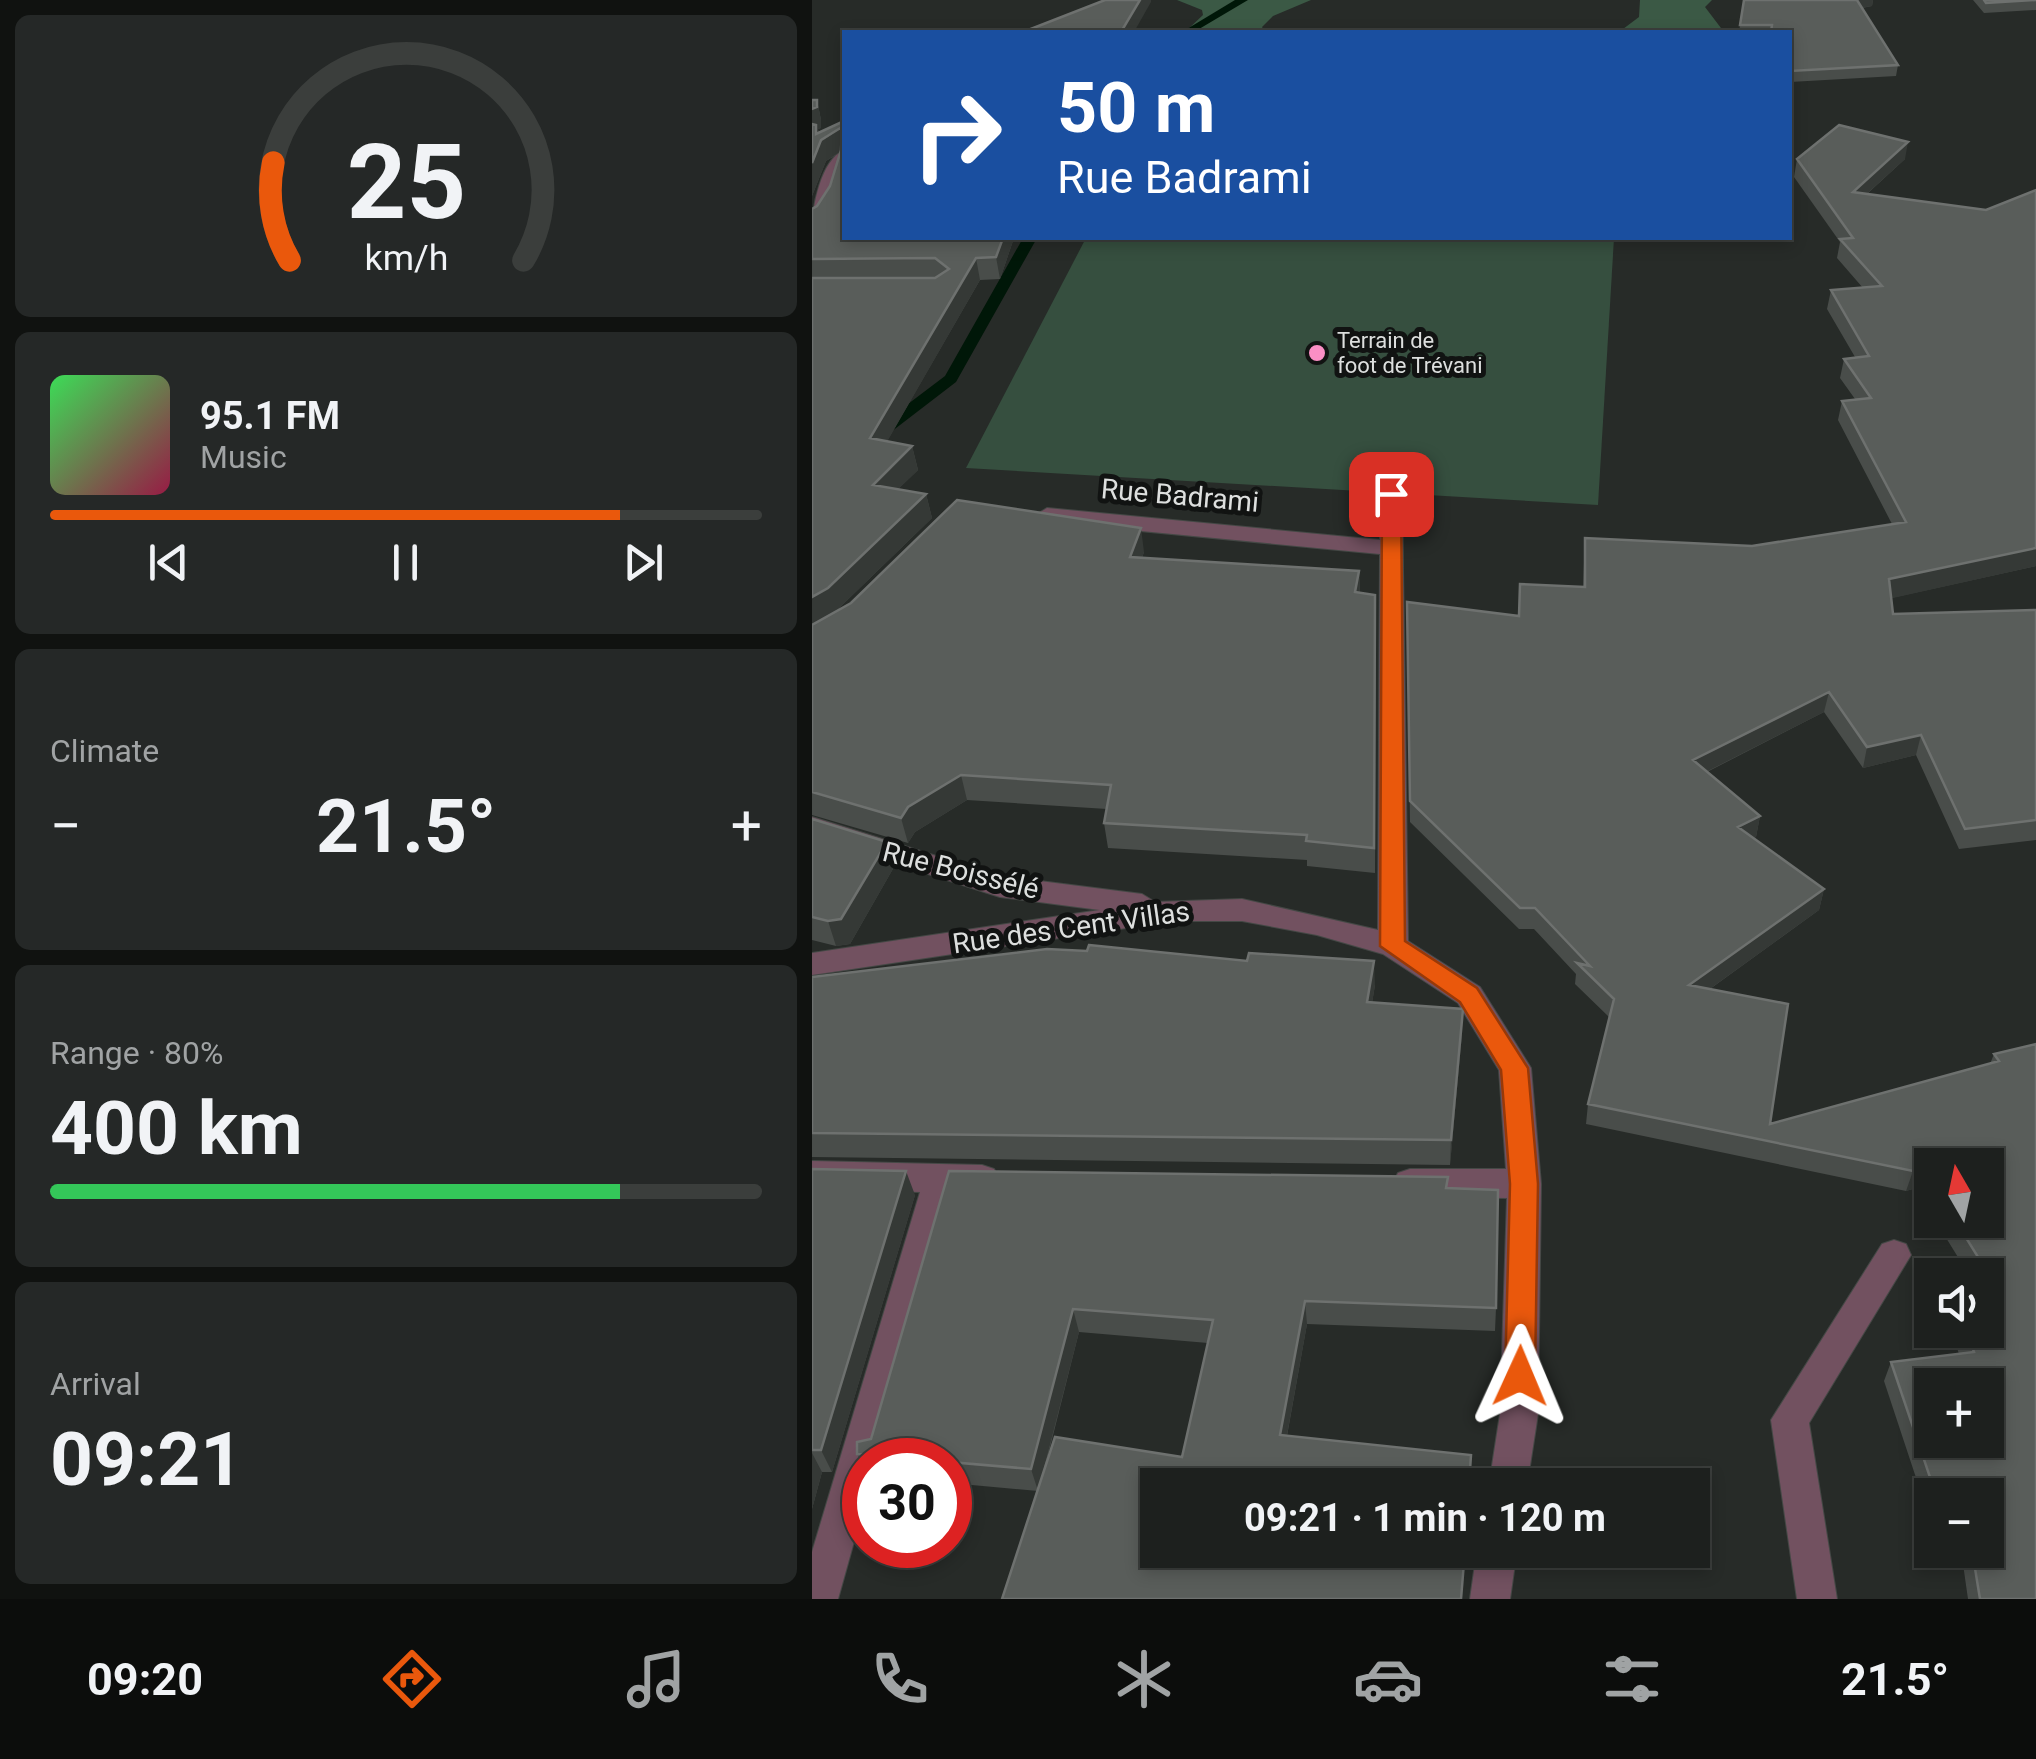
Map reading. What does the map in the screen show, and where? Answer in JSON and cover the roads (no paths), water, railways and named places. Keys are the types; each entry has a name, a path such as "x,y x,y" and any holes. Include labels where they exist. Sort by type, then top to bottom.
{"street":[{"path":"812,225 842,159"},
{"path":"1391,494 1392,946"},
{"name":"Rue Badrami","path":"1020,513 1392,548"},
{"name":"Rue Boissélé","path":"812,827 1000,886 1173,910"},
{"name":"Rue des Cent Villas","path":"812,964 1173,910 1242,910 1317,924 1392,946 1468,995 1514,1068 1524,1184 1519,1414 1511,1468"},
{"path":"812,1174 1019,1179"},
{"path":"818,1599 941,1178"},
{"path":"1368,1183 1524,1184"},
{"path":"1816,1599 1790,1420 1894,1255"},
{"path":"1490,1599 1495,1568"}],"waterway":[{"path":"1190,30 1243,0"},
{"path":"881,432 951,379 1029,240"}],"place":[{"name":"Terrain de foot de Trévani","path":"1317,353"}]}
